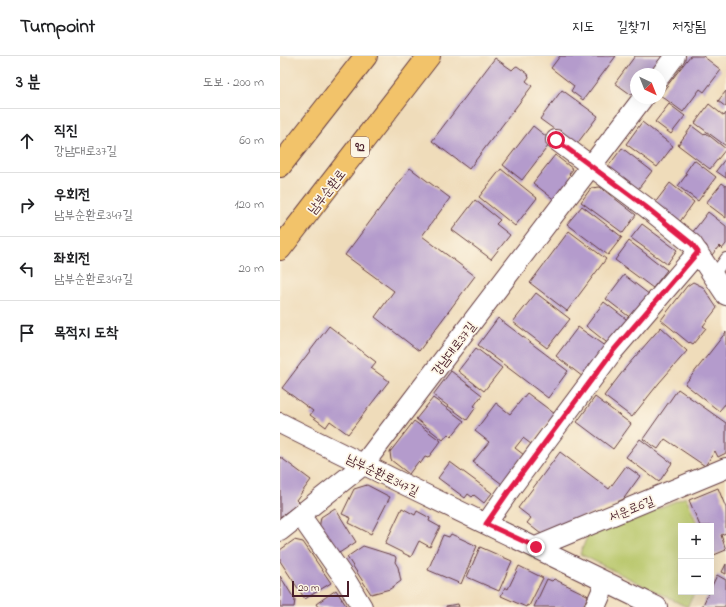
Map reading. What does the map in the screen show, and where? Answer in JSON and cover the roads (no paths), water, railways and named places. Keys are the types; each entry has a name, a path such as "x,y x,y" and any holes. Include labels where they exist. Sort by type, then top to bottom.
{"main road":[{"path":"280,166 366,56"},
{"name":"남부순환로","path":"283,247 429,56"}],"street":[{"path":"666,68 675,56"},
{"name":"강남대로37길","path":"280,532 363,465 638,104"},
{"path":"556,140 646,207 692,244 726,295"},
{"path":"486,524 613,351 698,252"},
{"name":"남부순환로347길","path":"280,423 363,465 536,547 657,607"},
{"name":"서운로6길","path":"536,547 726,468"},
{"path":"300,515 362,607"},
{"path":"595,607 606,582"}],"lane":[{"path":"714,275 726,258"}]}
